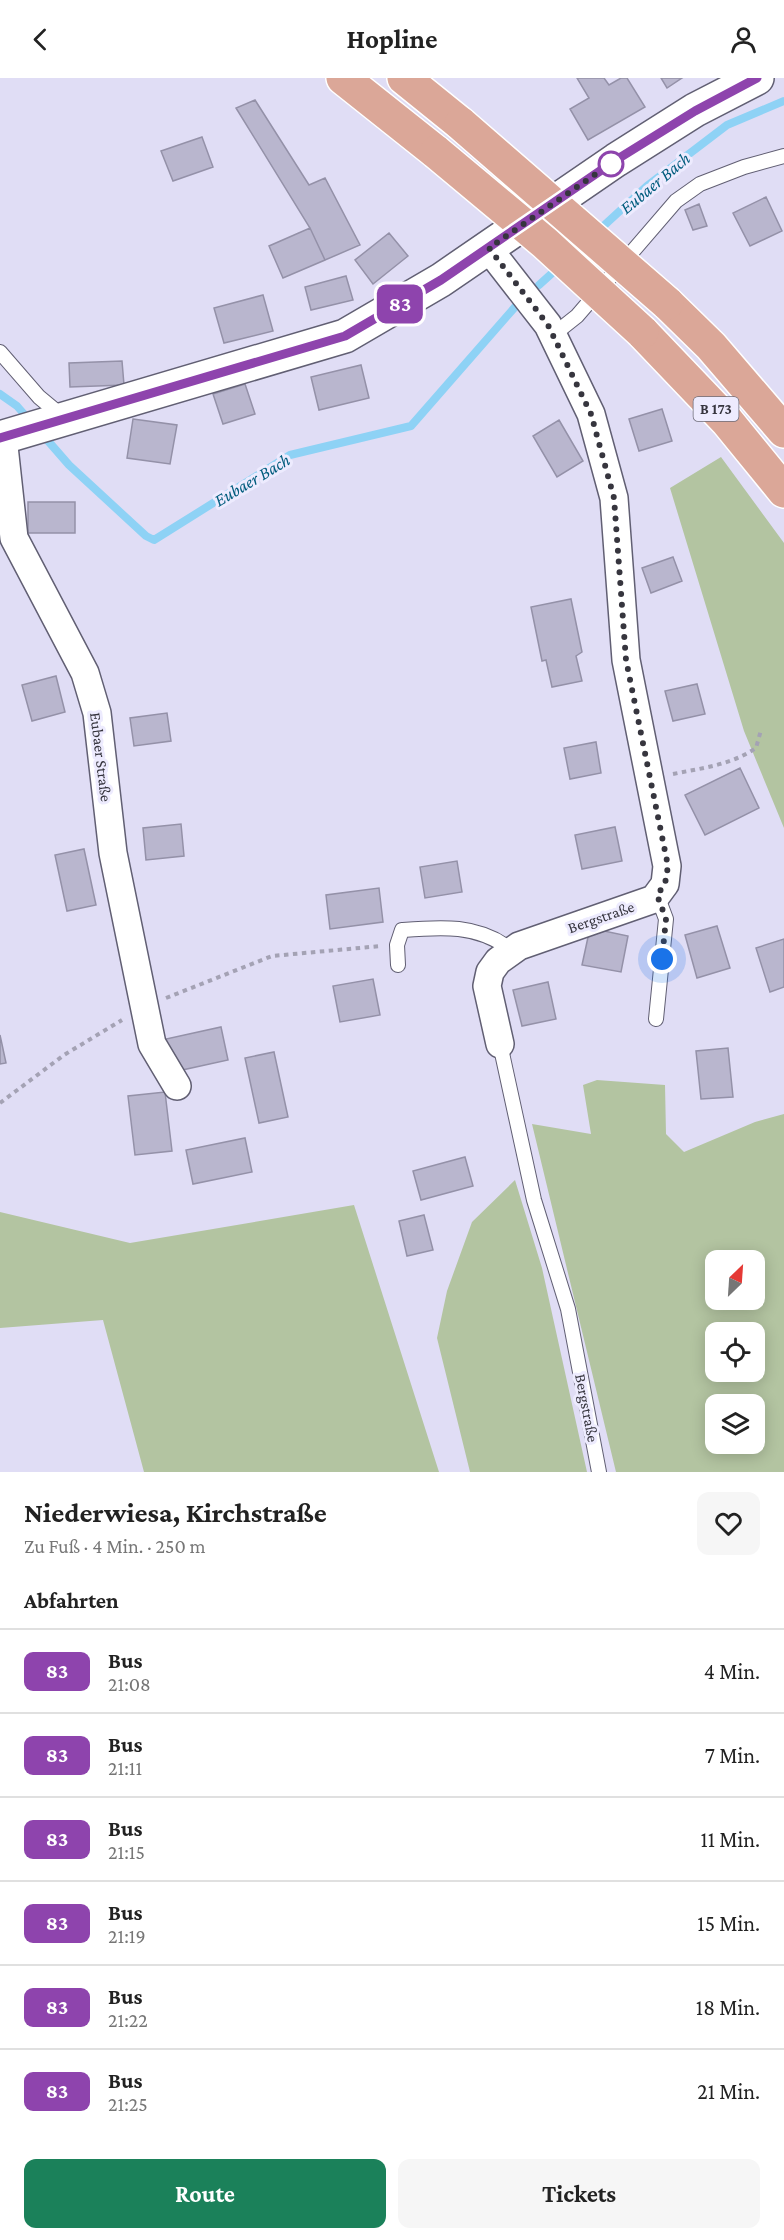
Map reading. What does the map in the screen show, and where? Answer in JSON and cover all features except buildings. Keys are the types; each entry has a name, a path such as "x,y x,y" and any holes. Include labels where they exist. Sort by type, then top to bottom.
{"main road":[{"name":"B 173","path":"343,78 545,243 642,332 728,421 784,491"},
{"name":"B 173","path":"404,78 461,124 667,303 711,346 784,431"}],"street":[{"path":"29,429 345,336 441,280 616,160 695,111 757,78"},
{"path":"489,248 553,335 591,414 614,498 626,660 668,866 665,884 657,895"},
{"name":"Eubaer Straße","path":"29,429 14,538 85,672 96,713 113,853 152,1044 177,1086"},
{"name":"Bergstraße","path":"500,1044 487,986 490,972 510,949 650,901 657,895"}],"lane":[{"path":"553,335 576,316 676,201 700,184 744,167 784,156"},
{"path":"0,352 39,397 29,429"},
{"path":"656,1019 666,919 657,895"},
{"path":"398,965 397,945 402,930 447,927 483,933 510,949"},
{"name":"Bergstraße","path":"500,1044 534,1200 568,1309 599,1472"}],"path":[{"path":"650,778 723,764 743,757 756,748 761,730"},
{"path":"0,1103 64,1055 144,1007 272,956 397,945"}],"green space":[{"path":"721,457 784,543 784,828 744,731 670,488"},
{"path":"597,1080 665,1085 666,1134 684,1152 755,1122 784,1114 784,1472 616,1472 532,1124 591,1134 583,1085"},
{"path":"515,1180 542,1268 587,1472 470,1472 437,1338 447,1291 472,1222"},
{"path":"354,1205 439,1472 144,1472 103,1320 0,1328 0,1212 130,1243"}],"waterway":[{"name":"Eubaer Bach","path":"598,231 647,186 727,125 784,101"},
{"name":"Eubaer Bach","path":"539,285 560,266"},
{"name":"Eubaer Bach","path":"42,434 69,465 146,536 154,540 290,455 411,426 515,307"},
{"name":"Eubaer Bach","path":"0,394 17,406 30,421"}],"bus line":[{"name":"83","path":"0,438 345,336 441,280 616,160 695,111 757,78"}],"route":[{"path":"611,164 616,160 489,248 548,325 591,414 614,498 626,660 668,866 665,884 657,895 666,919 662,959"}]}
